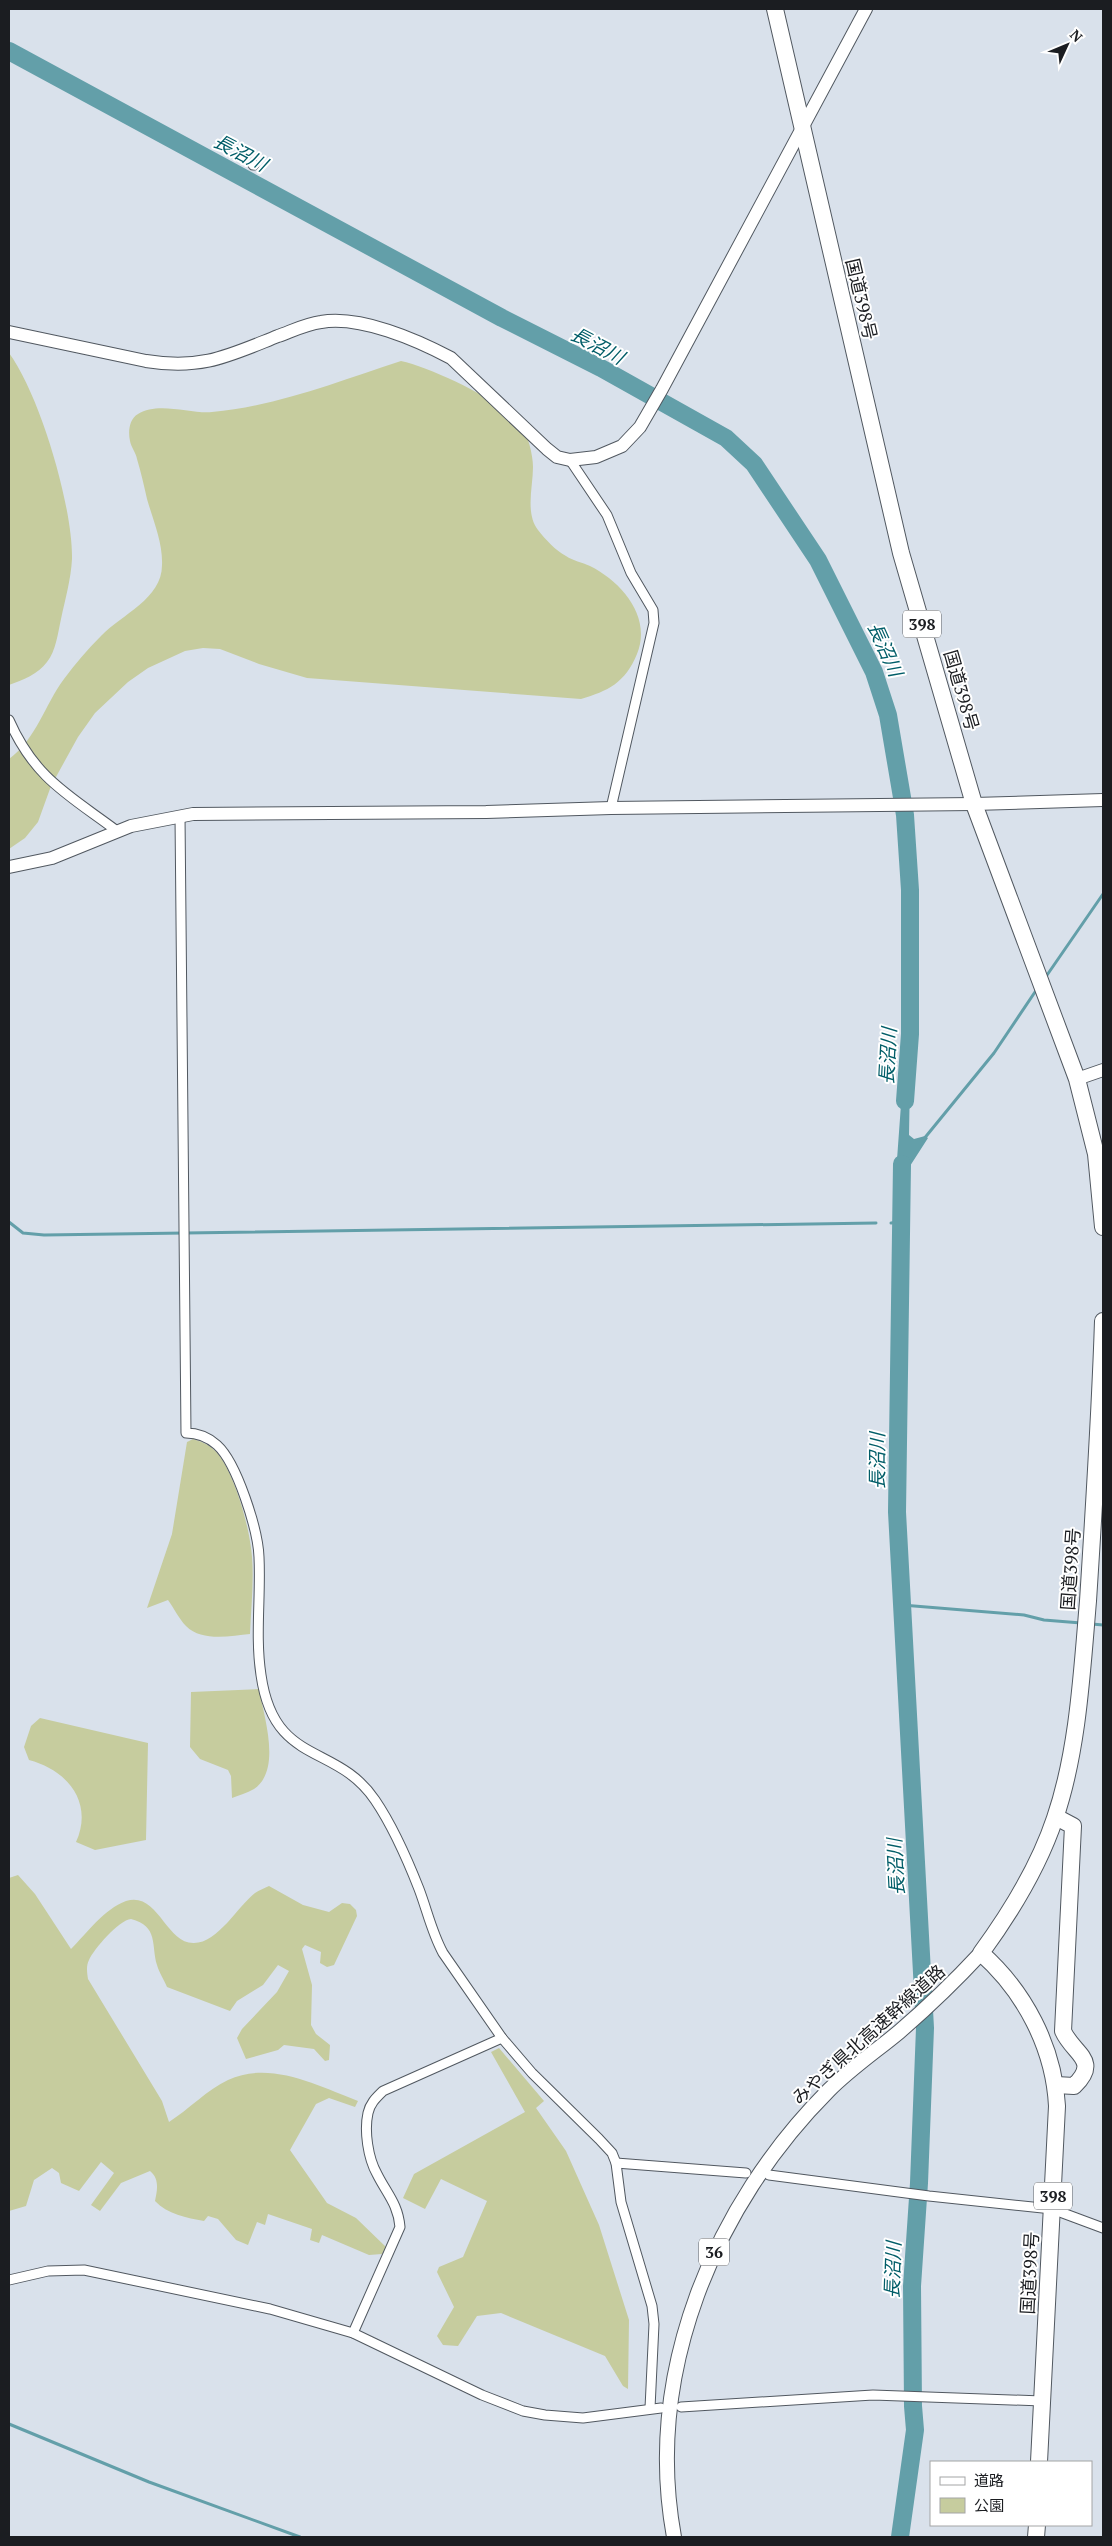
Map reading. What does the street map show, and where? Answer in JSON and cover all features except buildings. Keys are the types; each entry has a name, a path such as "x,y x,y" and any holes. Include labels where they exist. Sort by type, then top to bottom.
{"highway":[{"name":"国道398号","path":"775,9 901,553 974,804 1076,1079 1096,1154 1103,1227"},
{"name":"国道398号","path":"1039,2461 1052,2209 1056,2085 1042,2040 1022,2001 1000,1971 981,1953 996,1932 1042,1853 1056,1817 1073,1740 1086,1636 1098,1463 1103,1321"},
{"path":"1056,1817 1073,1826 1063,2032 1066,2040 1084,2057 1086,2066 1082,2078 1074,2086 1056,2085"}],"main road":[{"name":"みやぎ県北高速幹線道路","path":"674,2537 668,2440 682,2345 706,2269 744,2195 787,2135 831,2088 900,2032 952,1984 981,1953"}],"street":[{"path":"9,332 146,361 196,365 229,356 308,324 341,320 361,323 433,349 451,358 557,457 570,460 596,457 622,446 633,436 662,389 866,9"},
{"path":"570,460 607,514 631,573 653,610 654,623 611,808"},
{"path":"9,720 30,757 49,781 118,831"},
{"path":"9,867 52,858 118,831 144,823 180,816 206,814 486,812 611,808 938,802 974,804 1103,800"},
{"path":"180,816 186,1433 197,1433 208,1438 224,1452 248,1510 259,1556 261,1674 275,1721 289,1739 305,1750 346,1770 360,1782 376,1801 408,1864 436,1940 502,2038 532,2073 612,2153 616,2163 621,2202 652,2306 654,2324 650,2408"},
{"path":"1076,1079 1102,1073"},
{"path":"352,2333 400,2227 398,2211 370,2157 368,2113 373,2100 383,2091 502,2038"},
{"path":"616,2163 746,2173"},
{"path":"769,2174 910,2194 1052,2209 1103,2228"},
{"path":"9,2280 48,2271 84,2270 270,2309 352,2333 482,2395 523,2411 583,2418 661,2408"},
{"path":"681,2407 855,2396 1042,2401"}],"green space":[{"path":"9,353 21,372 32,396 52,452 67,511 72,559 58,635 50,658 35,673 9,685"},
{"path":"401,361 430,370 482,395 511,415 523,428 530,445 532,457 531,508 534,523 538,530 562,554 590,566 613,581 631,602 637,614 641,640 637,654 627,672 607,689 581,699 307,678 259,664 220,649 203,648 185,651 148,668 128,682 95,713 78,737 51,786 38,822 25,838 9,849 9,759 27,741 57,689 86,651 110,628 148,597 160,577 162,557 159,540 130,441 129,430 135,416 155,408 204,412 237,409 308,392"},
{"path":"193,1439 207,1445 219,1455 231,1477 241,1504 252,1557 253,1586 250,1634 216,1637 200,1634 186,1626 168,1600 147,1608 172,1534 187,1442"},
{"path":"259,1689 269,1742 267,1769 262,1780 254,1789 232,1798 231,1776 228,1770 200,1759 190,1747 191,1692"},
{"path":"40,1718 148,1743 146,1840 95,1850 76,1842 81,1827 82,1814 74,1790 55,1771 29,1760 24,1747 31,1726"},
{"path":"18,1875 35,1894 71,1949 103,1915 126,1901 137,1900 146,1903 176,1935 184,1941 194,1943 203,1941 219,1931 248,1899 269,1886 303,1905 329,1912 342,1903 350,1904 356,1910 357,1916 334,1965 327,1967 320,1963 321,1952 305,1945 302,1949 312,1985 311,2025 316,2034 330,2045 329,2060 325,2061 314,2049 284,2045 278,2050 246,2059 237,2038 242,2029 277,1992 289,1971 278,1965 263,1985 237,2001 230,2011 167,1987 157,1965 150,1932 146,1926 131,1919 120,1924 101,1942 89,1960 87,1971 88,1979 162,2101 169,2122 228,2080 244,2075 261,2073 294,2077 358,2101 355,2107 329,2098 316,2104 290,2150 327,2203 356,2218 386,2247 382,2254 369,2255 322,2235 319,2243 310,2240 312,2229 268,2214 265,2225 257,2222 248,2245 236,2240 218,2219 208,2216 204,2221 178,2215 165,2209 155,2201 157,2181 150,2171 121,2183 100,2211 91,2205 114,2173 101,2162 79,2191 61,2183 59,2173 52,2168 34,2180 26,2206 9,2211 9,1878"},
{"path":"499,2048 544,2101 536,2108 566,2151 599,2225 629,2320 628,2389 623,2386 605,2356 501,2313 477,2316 458,2346 443,2345 437,2336 454,2307 437,2272 439,2267 463,2257 487,2201 441,2179 425,2209 403,2198 414,2174 525,2112 491,2052"}],"water":[{"path":"903,1077 910,1078 909,1135 914,1139 925,1136 928,1138 910,1166 907,1188 895,1187"}],"waterway":[{"name":"長沼川","path":"9,51 502,318 601,368 726,438 754,464 818,560 874,672 888,715 905,815 910,890 910,1034 905,1101"},
{"path":"1045,978 1103,894"},
{"path":"923,1140 994,1053 1037,989"},
{"name":"長沼川","path":"900,2537 915,2430 912,2286 919,2183 925,2028 897,1512 902,1164"},
{"path":"9,1222 23,1233 44,1235 876,1223"},
{"path":"891,1223 900,1222"},
{"path":"902,1605 1024,1615 1044,1620 1081,1623"},
{"path":"1092,1624 1103,1625"},
{"path":"9,2424 149,2482 300,2537"}]}
